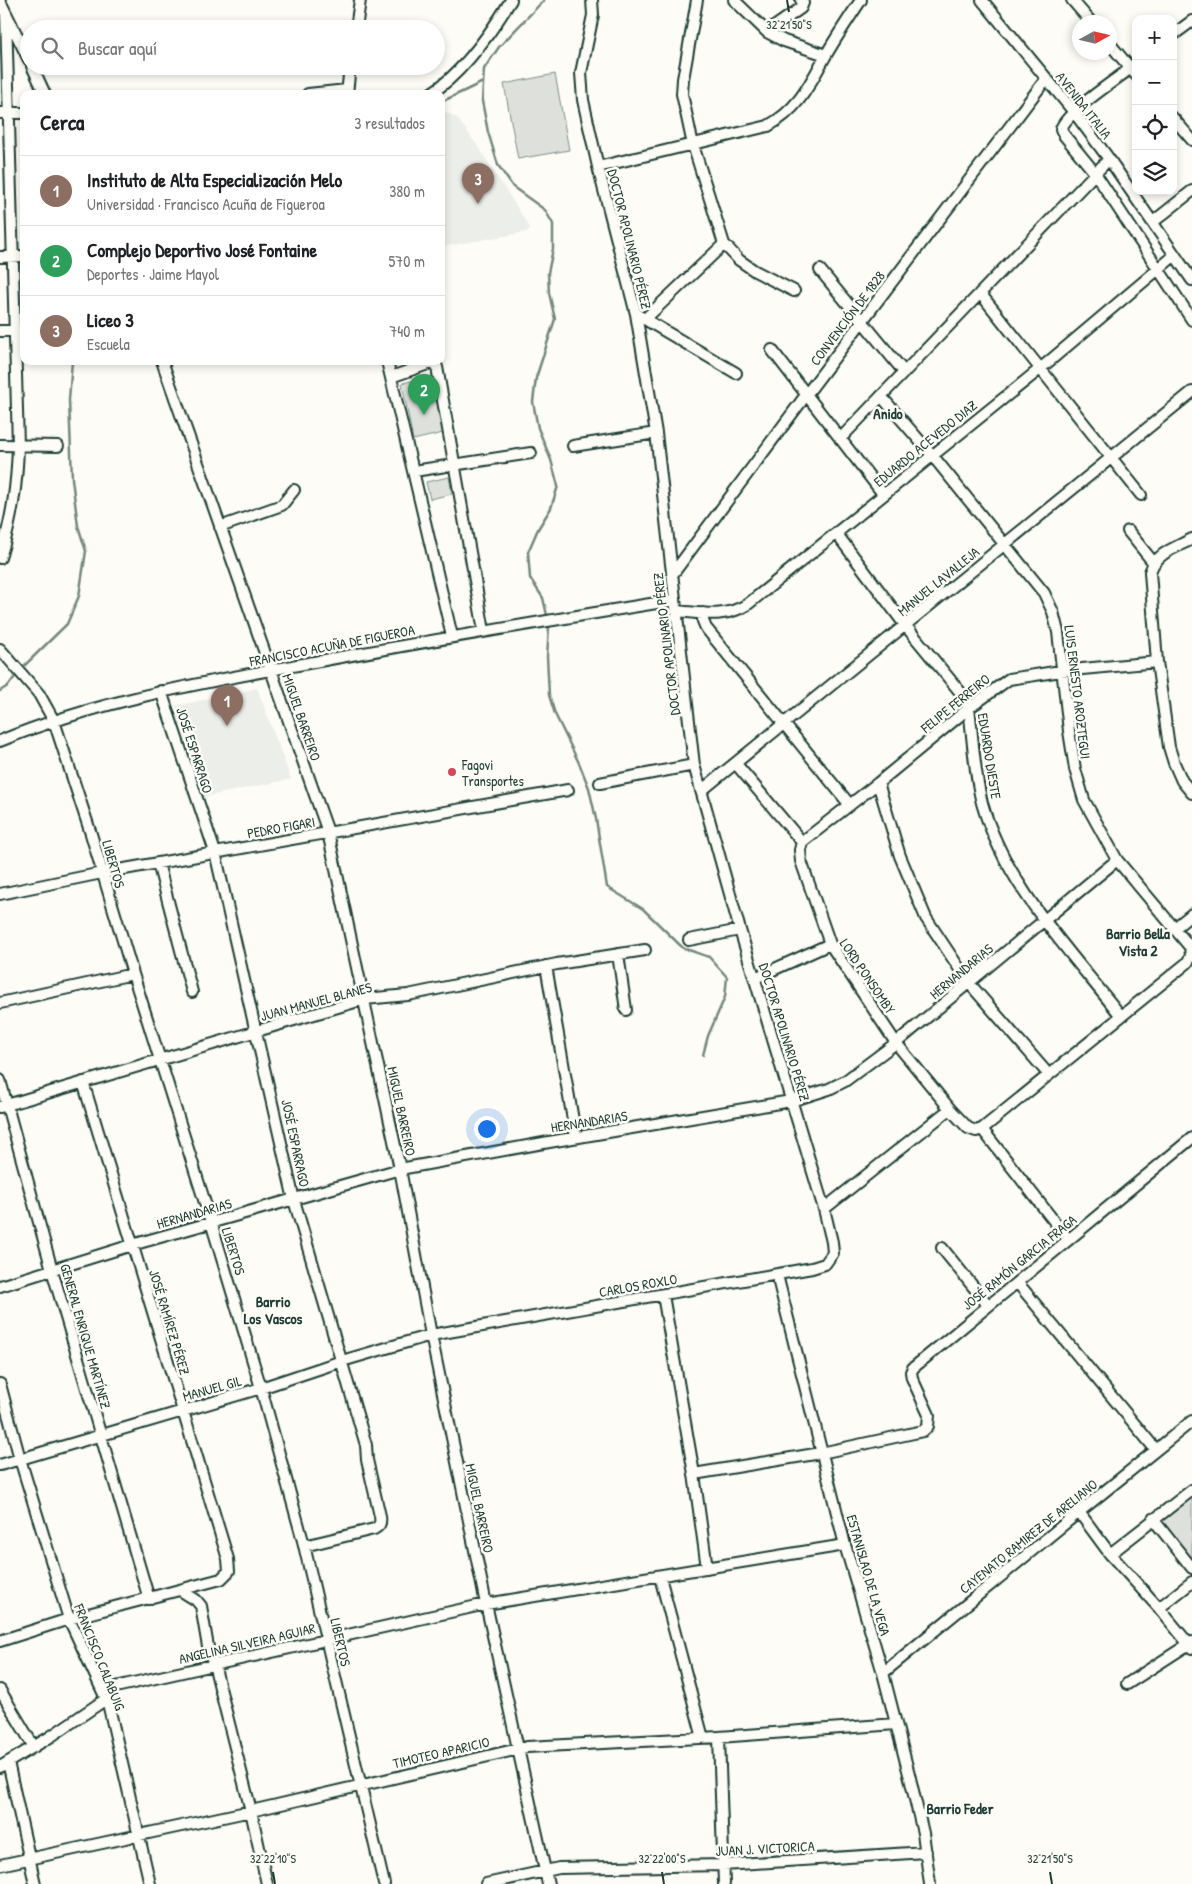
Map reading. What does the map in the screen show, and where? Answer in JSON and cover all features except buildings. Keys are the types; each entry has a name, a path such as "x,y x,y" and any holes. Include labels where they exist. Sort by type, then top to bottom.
{"street":[{"path":"357,20 360,0"},
{"path":"435,90 464,64 511,0"},
{"name":"DOCTOR APOLINARIO PÉREZ","path":"590,32 593,15 592,0"},
{"name":"DOCTOR APOLINARIO PÉREZ","path":"600,0 582,62 581,86 585,114 636,314 656,433 694,766 740,930 824,1209 832,1242"},
{"path":"697,0 682,79 682,94 693,145 724,244 739,260 755,271 794,291"},
{"path":"734,0 766,32 784,41 826,54"},
{"path":"766,32 801,8 802,0"},
{"path":"598,167 768,126 782,118 803,96 826,54 861,0"},
{"name":"AVENIDA ITALIA","path":"982,0 1074,112 1109,159 1192,280"},
{"path":"1072,0 1085,15"},
{"path":"0,1 20,42"},
{"path":"0,558 15,502 18,478 20,331 12,257 4,113 6,14"},
{"path":"1177,32 1192,21"},
{"path":"1117,51 1132,67"},
{"path":"1132,70 1074,112 1061,129 1095,173 1192,320"},
{"path":"36,75 43,90"},
{"path":"347,90 349,75"},
{"name":"CONVENCIÓN DE 1828","path":"672,575 862,320 1046,79"},
{"path":"4,113 20,113"},
{"path":"1177,123 1192,140"},
{"path":"840,439 1109,159"},
{"path":"1153,222 1192,190"},
{"path":"645,319 724,244"},
{"name":"EDUARDO ACEVEDO DIAZ","path":"676,606 704,613 721,614 736,612 748,604 1040,369 1175,255"},
{"path":"0,257 20,256"},
{"path":"820,270 904,372"},
{"path":"980,292 1141,495"},
{"path":"636,314 736,373"},
{"path":"0,331 20,331"},
{"path":"772,350 883,494"},
{"name":"MIGUEL BARREIRO","path":"163,365 328,832 400,1169 431,1335 486,1604 548,1884"},
{"path":"388,365 452,636"},
{"path":"391,377 425,365"},
{"path":"436,365 484,631"},
{"name":"MANUEL LAVALLEJA","path":"701,791 1192,392"},
{"name":"LUIS ERNESTO AROZTEGUI","path":"881,396 1044,593 1053,612 1058,632 1061,671 1075,768 1084,800 1117,860 1176,927 1190,947 1191,956"},
{"path":"573,446 656,433"},
{"path":"0,445 58,446"},
{"path":"414,471 531,453"},
{"path":"220,527 282,506 294,490"},
{"path":"1128,531 1153,562"},
{"name":"EDUARDO DIESTE","path":"836,533 905,625 966,699 969,708 976,772 985,810 993,832 1024,891 1121,1016"},
{"path":"1192,539 1161,554 1153,562 1150,572 1158,662 1170,747 1174,763 1182,781 1192,793"},
{"name":"FRANCISCO ACUÑA DE FIGUEROA","path":"0,741 54,721 161,691 452,636 676,606"},
{"path":"704,613 703,622 706,628 850,805"},
{"name":"LIBERTOS","path":"0,649 39,694 54,721 66,754 261,1388 304,1546 384,1884"},
{"name":"FELIPE FERREIRO","path":"802,842 878,783 969,708 1010,679 1061,671 1158,662"},
{"name":"JOSÉ ESPARRAGO","path":"161,691 215,852 257,1030 294,1200 366,1445 367,1460 381,1522 379,1527 374,1529 304,1546"},
{"path":"736,764 802,842"},
{"path":"600,783 694,766"},
{"path":"878,783 900,856 926,918 969,983 1049,1075"},
{"name":"PEDRO FIGARI","path":"0,894 215,852 568,790"},
{"name":"LORD PONSOMBY","path":"802,842 800,850 802,861 830,944 896,1043 950,1109 968,1128 976,1131 982,1129"},
{"name":"HERNANDARIAS","path":"0,1286 132,1245 400,1169 791,1101 829,1089 845,1081 896,1043 1117,860"},
{"path":"158,863 192,992"},
{"path":"1176,927 1192,914"},
{"path":"689,940 740,930"},
{"path":"755,978 830,944"},
{"name":"JUAN MANUEL BLANES","path":"3,1106 364,999 440,990 546,966 645,950"},
{"path":"618,954 626,1010"},
{"path":"1068,1239 982,1129 1187,962 1191,956"},
{"path":"546,966 576,1137"},
{"path":"0,1002 133,974"},
{"name":"GENERAL ENRIQUE MARTÍNEZ","path":"0,1080 3,1106 149,1599"},
{"name":"JOSÉ RAMÍREZ PÉREZ","path":"83,1082 228,1558 229,1571 221,1579 180,1590"},
{"path":"824,1209 950,1109"},
{"name":"JOSÉ RAMÓN GARCIA FRAGA","path":"821,1452 916,1434 923,1431 928,1426 929,1415 912,1378 910,1372 913,1368 1192,1138"},
{"name":"CARLOS ROXLO","path":"431,1335 812,1268 824,1264 833,1253 832,1242"},
{"path":"942,1248 988,1305"},
{"name":"ESTANISLAO DE LA VEGA","path":"777,1274 845,1545 883,1673 910,1778 926,1852 930,1884"},
{"path":"1017,1282 1156,1450"},
{"path":"663,1295 708,1568"},
{"name":"MANUEL GIL","path":"0,1465 261,1388 342,1361 431,1335"},
{"name":"FRANCISCO CALABUIG","path":"0,1384 20,1459 69,1619 104,1694 150,1884"},
{"name":"CAYENATO RAMIREZ DE ARELIANO","path":"883,1673 1078,1512 1192,1422"},
{"path":"694,1474 821,1452"},
{"path":"1110,1554 1192,1490"},
{"path":"1078,1512 1110,1554 1191,1645 1127,1684"},
{"path":"1153,1519 1192,1568"},
{"name":"ANGELINA SILVEIRA AGUIAR","path":"4,1764 34,1747 104,1694 214,1664 486,1604 660,1577 845,1545"},
{"path":"660,1577 703,1738"},
{"path":"1159,1608 1192,1582"},
{"path":"0,1641 69,1619 180,1590 196,1600 201,1606 209,1653 214,1664 251,1811 267,1884"},
{"path":"0,1690 34,1747"},
{"name":"TIMOTEO APARICIO","path":"0,1865 251,1811 527,1746 703,1738 896,1724"},
{"path":"719,1737 724,1884"},
{"path":"4,1764 35,1884"},
{"name":"JUAN J. VICTORICA","path":"486,1884 558,1868 723,1865 926,1852"}],"shaded area":[{"path":"555,74 569,150 518,159 504,84"},
{"path":"445,112 457,118 479,148 530,228 527,232 445,246"},
{"path":"432,377 443,433 413,440 402,383"},
{"path":"449,477 452,494 430,499 426,482"},
{"path":"257,688 291,779 204,797 176,706"},
{"path":"1192,1496 1192,1561 1161,1519"}],"waterway":[{"path":"544,0 499,47 484,69 482,101 488,132 498,165 513,187 545,210 553,224 553,249 548,273 549,293 555,319 536,378 533,402 538,428 551,460 558,486 551,508 538,529 528,552 530,578 543,598 547,615"},
{"path":"445,100 483,82"},
{"path":"23,667 67,624 79,596 86,551 78,526 72,479 69,400 72,365"},
{"path":"549,627 547,656 549,695 555,714 589,788 607,887 643,909 683,948 709,957 727,977 725,997 708,1036 703,1055"},
{"path":"0,691 8,686 17,674"}],"place":[{"name":"Liceo 3","path":"478,204"},
{"name":"Complejo Deportivo José Fontaine","path":"424,415"},
{"name":"Instituto de Alta Especialización Melo","path":"227,726"},
{"name":"Fagovi Transportes","path":"452,772"}],"district":[{"name":"Anido","path":"888,413"},
{"name":"Barrio Bella Vista 2","path":"1138,942"},
{"name":"Barrio Los Vascos","path":"273,1310"},
{"name":"Barrio Feder","path":"960,1808"}]}
